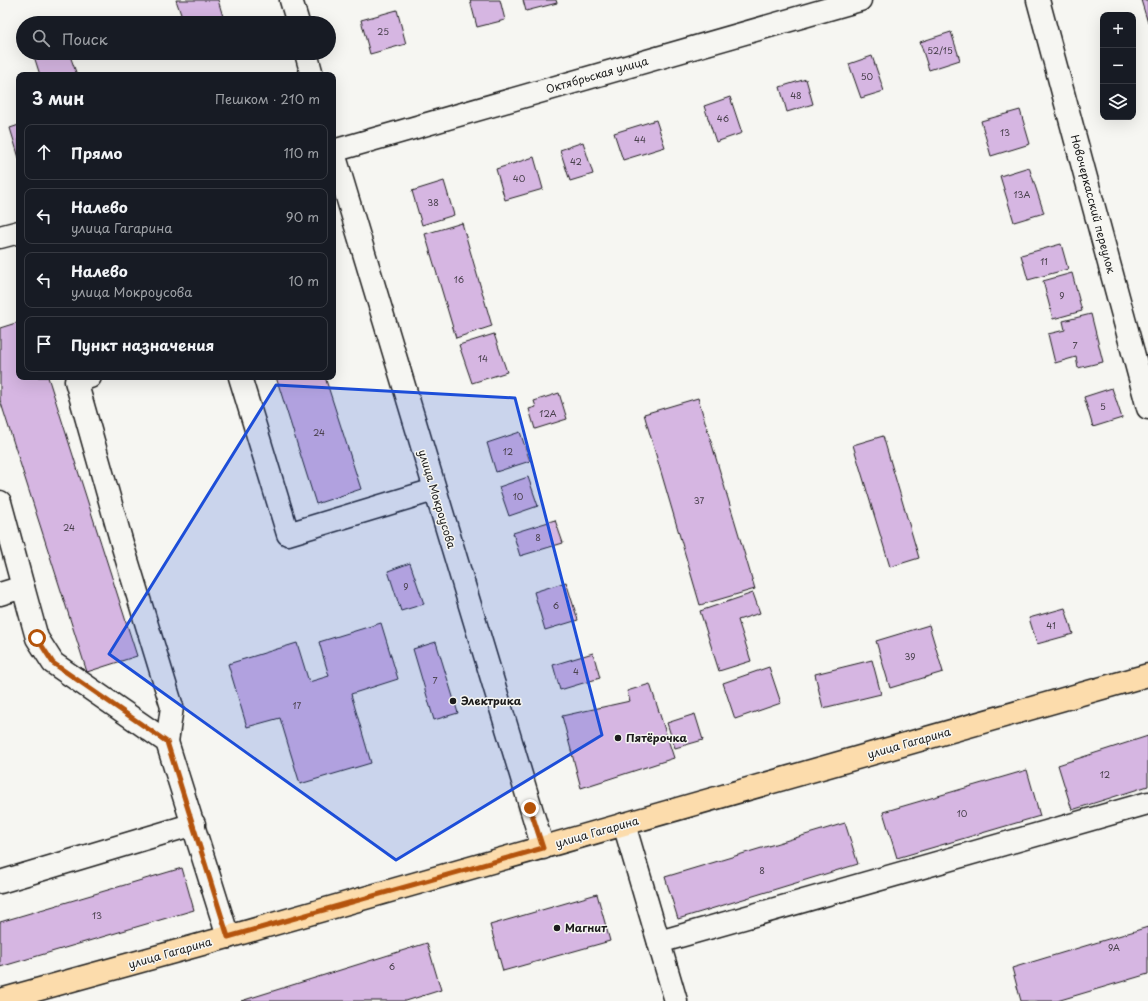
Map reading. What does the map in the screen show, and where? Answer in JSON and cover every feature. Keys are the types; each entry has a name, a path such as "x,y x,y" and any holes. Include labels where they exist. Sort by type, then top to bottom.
{"main road":[{"name":"улица Гагарина","path":"0,1000 543,848 1148,674"}],"street":[{"path":"291,0 296,16"},
{"name":"Октябрьская улица","path":"336,150 860,0"},
{"name":"Новочеркасский переулок","path":"1038,0 1148,408"},
{"path":"308,60 311,72"},
{"name":"улица Мокроусова","path":"336,161 543,848"},
{"path":"0,237 16,233"},
{"path":"82,380 76,382 123,547 172,707 167,742 194,824 228,937"},
{"path":"241,380 288,534 434,490"},
{"path":"0,502 37,638 53,663 167,742"},
{"path":"0,594 23,587"},
{"path":"659,942 1148,803"},
{"path":"0,882 194,824"},
{"path":"624,824 676,1001"}],"highlighted area":[{"path":"276,385 515,398 602,735 396,860 109,654"}],"building":[{"path":"176,0 218,0 223,16 182,16"},
{"path":"470,0 500,0 505,20 477,27"},
{"path":"523,0 556,0 557,3 526,11"},
{"path":"1141,0 1148,0 1148,23"},
{"path":"397,10 406,44 370,54 361,20"},
{"path":"951,32 960,60 929,70 920,42"},
{"path":"872,56 884,91 861,98 849,64"},
{"path":"35,60 72,60 76,72 39,72"},
{"path":"806,79 813,104 787,112 780,87"},
{"path":"730,97 742,133 716,142 704,106"},
{"path":"1020,110 1030,144 991,156 981,121"},
{"path":"656,120 665,147 623,160 614,133"},
{"path":"16,126 16,148 10,128"},
{"path":"583,142 593,174 570,181 560,150"},
{"path":"534,157 543,189 505,200 496,169"},
{"path":"1029,167 1044,213 1014,222 1000,176"},
{"path":"444,181 454,215 422,225 412,191"},
{"path":"462,223 492,326 456,338 425,234"},
{"path":"1061,244 1068,269 1028,280 1021,255"},
{"path":"1072,273 1082,311 1053,319 1043,281"},
{"path":"1091,314 1103,362 1078,368 1076,357 1055,363 1048,334 1065,330 1063,321"},
{"path":"16,323 16,380 49,380 137,656 87,672 0,400 0,328"},
{"path":"494,334 507,372 472,383 459,345"},
{"path":"277,380 326,380 361,489 316,504"},
{"path":"1112,388 1122,418 1093,427 1084,397"},
{"path":"559,393 567,419 535,429 529,409 536,407 534,401"},
{"path":"698,398 755,589 700,605 644,414"},
{"path":"520,432 530,461 496,472 487,443"},
{"path":"883,436 919,558 890,567 853,445"},
{"path":"528,477 538,506 509,516 499,487"},
{"path":"555,520 563,543 520,556 513,533"},
{"path":"410,563 424,604 401,611 388,571"},
{"path":"566,582 578,620 545,630 534,592"},
{"path":"753,593 760,613 738,620 751,661 719,671 700,611"},
{"path":"1065,608 1073,634 1037,644 1029,618"},
{"path":"381,623 398,679 351,694 371,763 300,784 280,718 247,727 228,664 297,643 309,682 329,676 319,642"},
{"path":"929,625 943,672 890,688 876,641"},
{"path":"436,642 458,713 434,720 413,649"},
{"path":"593,653 600,678 560,690 553,665"},
{"path":"872,660 881,694 823,708 815,674"},
{"path":"769,667 781,703 735,719 723,683"},
{"path":"650,684 674,758 581,788 562,716 630,701 627,691"},
{"path":"695,714 703,740 675,748 667,723"},
{"path":"1148,736 1148,786 1072,810 1058,765"},
{"path":"1027,770 1040,816 897,858 883,812"},
{"path":"845,823 858,864 678,919 665,877"},
{"path":"182,868 194,910 0,967 0,922"},
{"path":"597,894 610,941 503,971 490,925"},
{"path":"1148,927 1148,974 1057,1001 1021,1001 1012,968"},
{"path":"427,943 441,990 406,1001 241,1001"}],"place":[{"name":"Электрика","path":"453,701"},
{"name":"Пятёрочка","path":"618,738"},
{"name":"Магнит","path":"557,928"}],"route":[{"path":"37,638 53,663 167,742 194,824 228,937 543,848 530,808"}]}
